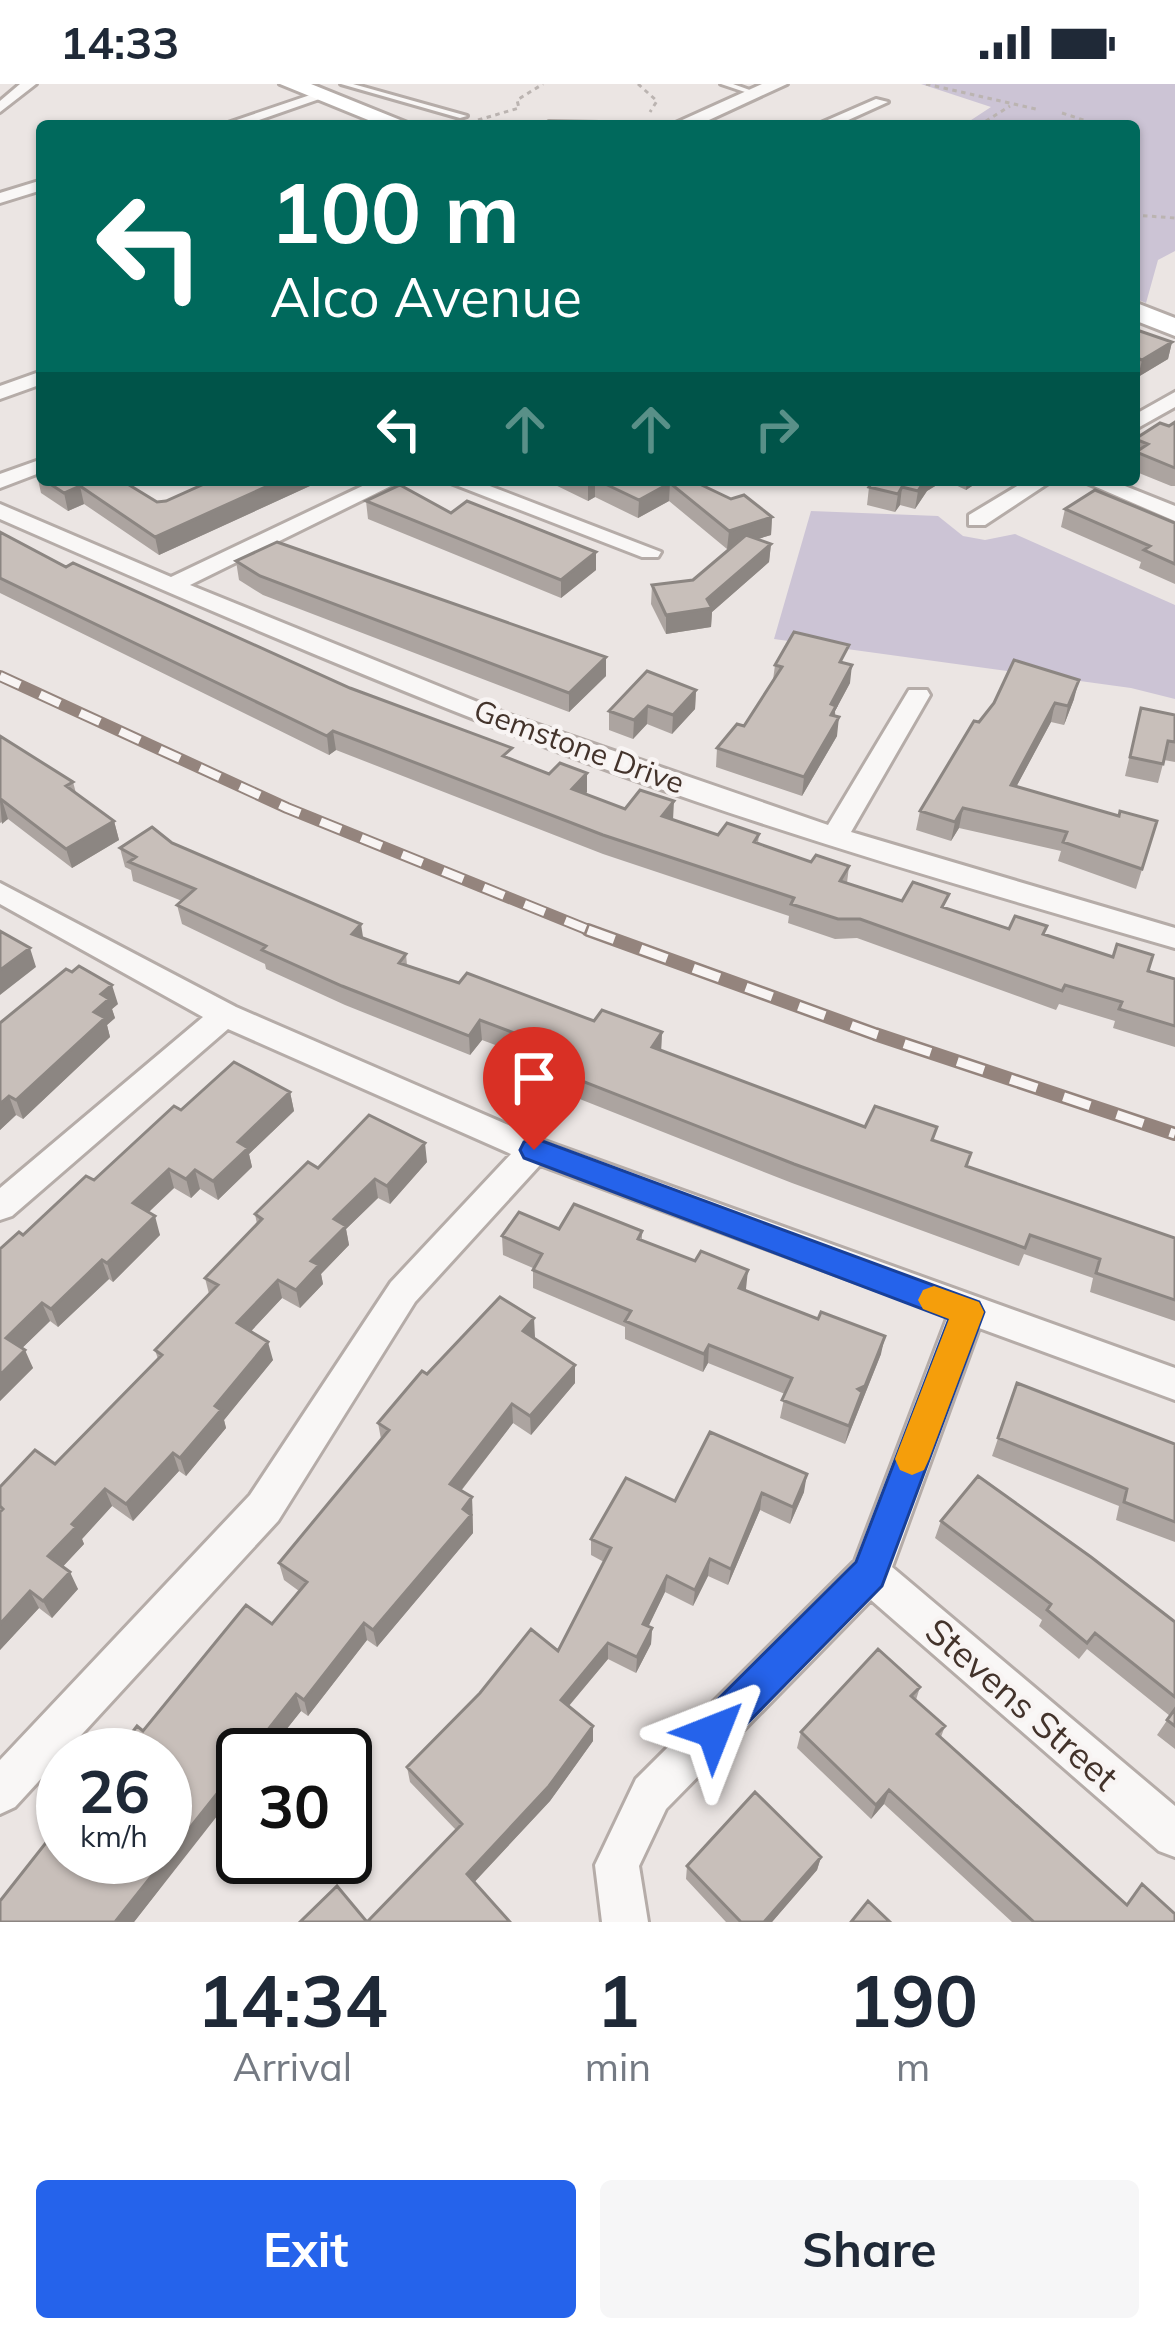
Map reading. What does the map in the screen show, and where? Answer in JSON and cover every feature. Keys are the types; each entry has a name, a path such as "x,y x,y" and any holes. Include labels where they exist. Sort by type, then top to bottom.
{"main road":[{"path":"291,84 334,94 391,120"},
{"path":"1140,313 1175,328"}],"street":[{"path":"0,108 29,84"},
{"path":"693,120 778,84"},
{"path":"247,120 334,94"},
{"path":"837,120 881,102"},
{"path":"1,198 36,187"},
{"path":"0,392 36,378"},
{"path":"1140,420 1168,403"},
{"path":"0,482 36,467"},
{"path":"172,585 379,486"},
{"path":"470,486 650,552"},
{"path":"977,520 1032,486"},
{"path":"1106,486 1175,514"},
{"name":"Gemstone Drive","path":"0,511 310,646 551,740 835,837 1175,938"},
{"path":"835,837 918,695"},
{"path":"0,892 225,1015 534,1150 1175,1384"},
{"path":"0,1207 225,1015"},
{"path":"0,1792 264,1508 403,1292 534,1150"},
{"path":"625,1922 616,1865 651,1794 870,1574 968,1312"},
{"name":"Stevens Street","path":"870,1574 1175,1835"}],"lane":[{"path":"725,84 754,93"},
{"path":"334,94 368,90"},
{"path":"334,94 368,90 463,116"}],"path":[{"path":"463,116 486,120 518,108 520,96 543,84"},
{"path":"926,84 1036,109"},
{"path":"988,120 1011,106"},
{"path":"1062,113 1084,120"},
{"path":"1140,215 1175,218"}],"shaded area":[{"path":"921,84 1175,84 1175,251 1158,260 1146,303 1140,300 1140,120 971,120 991,107"},
{"path":"811,511 938,516 963,536 985,540 1015,534 1175,605 1175,699 1131,688 774,639"}],"building":[{"path":"1140,331 1172,342 1142,360"},
{"path":"1175,422 1175,468 1140,454 1148,444 1140,436 1160,423"},
{"path":"53,486 80,486 64,493"},
{"path":"80,486 131,486 157,502 200,486 268,486 155,537"},
{"path":"402,486 451,513 467,501 596,552 561,580 366,501"},
{"path":"610,486 665,486 639,500"},
{"path":"674,486 704,486 731,499 744,495 772,517 729,531"},
{"path":"921,486 918,491 902,487 898,494 869,487"},
{"path":"1095,490 1175,523 1175,564 1144,550 1150,546 1065,509"},
{"path":"0,532 66,567 73,563 350,688 512,748 503,756 549,774 560,763 587,773 572,789 625,809 640,790 674,801 662,816 718,835 727,823 759,834 754,842 811,862 816,855 849,866 840,881 902,901 913,882 949,894 942,907 1009,929 1015,916 1047,926 1043,934 1113,957 1117,944 1153,955 1148,971 1175,979 1175,1026 1119,1009 1122,1002 1065,985 1062,991 860,919 838,919 791,904 794,898 603,835 333,731 327,736 0,578"},
{"path":"746,535 771,544 707,599 712,608 666,615 652,585 693,580"},
{"path":"277,542 606,657 569,693 260,576 236,561"},
{"path":"794,632 849,645 840,662 852,665 831,704 836,706 831,715 839,717 804,777 717,748 737,724 744,726 782,667 775,665"},
{"path":"1014,660 1079,680 1068,706 1055,703 1011,785 1119,816 1120,811 1157,821 1142,869 1063,842 1067,832 963,808 955,822 920,811 974,721 979,722 994,703"},
{"path":"647,671 696,690 673,715 648,706 634,720 609,711"},
{"path":"1141,708 1175,715 1175,742 1168,741 1163,764 1130,757"},
{"path":"0,736 73,782 66,786 114,821 66,849 0,801"},
{"path":"152,827 172,843 361,924 352,934 406,954 399,963 459,983 467,973 594,1021 602,1010 662,1032 652,1047 865,1127 875,1106 937,1127 932,1140 971,1153 966,1166 1175,1238 1175,1300 1096,1273 1100,1259 1030,1235 1025,1248 513,1054 525,1037 480,1020 469,1036 262,950 266,946 177,905 195,889 129,862 136,857 120,848"},
{"path":"0,931 30,948 0,970"},
{"path":"79,966 112,985 101,994 109,999 94,1012 105,1018 16,1100 9,1096 0,1104 0,1023 66,969 72,972"},
{"path":"234,1062 290,1092 238,1142 248,1148 213,1181 195,1170 186,1179 169,1169 133,1203 155,1216 51,1309 42,1303 6,1338 25,1350 0,1375 0,1249 19,1232 23,1235 86,1176 94,1180 174,1106 181,1110"},
{"path":"369,1115 425,1143 387,1186 375,1179 334,1219 346,1226 311,1261 319,1265 296,1290 278,1280 237,1323 268,1342 215,1406 221,1410 180,1458 173,1453 126,1504 105,1489 48,1556 70,1572 43,1601 30,1591 0,1624 0,1487 35,1450 55,1464 162,1355 155,1350 218,1285 205,1278 262,1219 255,1214 308,1162 318,1168"},
{"path":"574,1204 642,1231 638,1239 695,1261 701,1251 748,1270 739,1288 818,1319 821,1312 885,1336 865,1386 858,1389 862,1392 849,1426 782,1400 792,1378 709,1345 704,1354 625,1321 631,1311 533,1270 542,1254 502,1236 519,1212 559,1229"},
{"path":"500,1297 534,1318 523,1331 575,1365 530,1416 512,1404 450,1484 472,1497 463,1509 471,1515 373,1630 364,1623 304,1700 296,1694 269,1728 216,1728 216,1795 192,1825 192,1728 145,1728 246,1605 272,1624 307,1582 279,1563 389,1430 378,1423 422,1371 427,1374"},
{"path":"1017,1383 1175,1444 1175,1522 1124,1502 1127,1489 998,1438"},
{"path":"710,1432 807,1474 793,1507 762,1493 731,1569 710,1559 695,1590 667,1576 643,1624 652,1628 637,1657 608,1643 561,1700 593,1726 549,1786 467,1874 510,1922 367,1922 462,1824 407,1767 480,1693 531,1629 558,1651 611,1548 591,1539 626,1478 675,1501"},
{"path":"978,1476 1175,1622 1175,1697 1095,1633 1087,1643 1047,1610 1051,1604 941,1521"},
{"path":"878,1649 920,1687 911,1696 945,1726 937,1734 1127,1905 1142,1884 1175,1914 1175,1922 1034,1922 889,1790 876,1805 801,1732"},
{"path":"755,1792 821,1857 764,1922 741,1922 687,1866"},
{"path":"36,1855 36,1884 145,1884 115,1922 0,1922 0,1901"},
{"path":"337,1886 367,1922 300,1922"},
{"path":"868,1901 890,1922 851,1922"}],"railway":[{"path":"0,676 287,808 594,932"},
{"path":"588,930 594,932"},
{"path":"594,932 875,1034 1175,1134"}],"slow traffic":[{"path":"912,1459 968,1312 934,1300"}],"route":[{"path":"534,1150 968,1312 870,1574 714,1731"}]}
